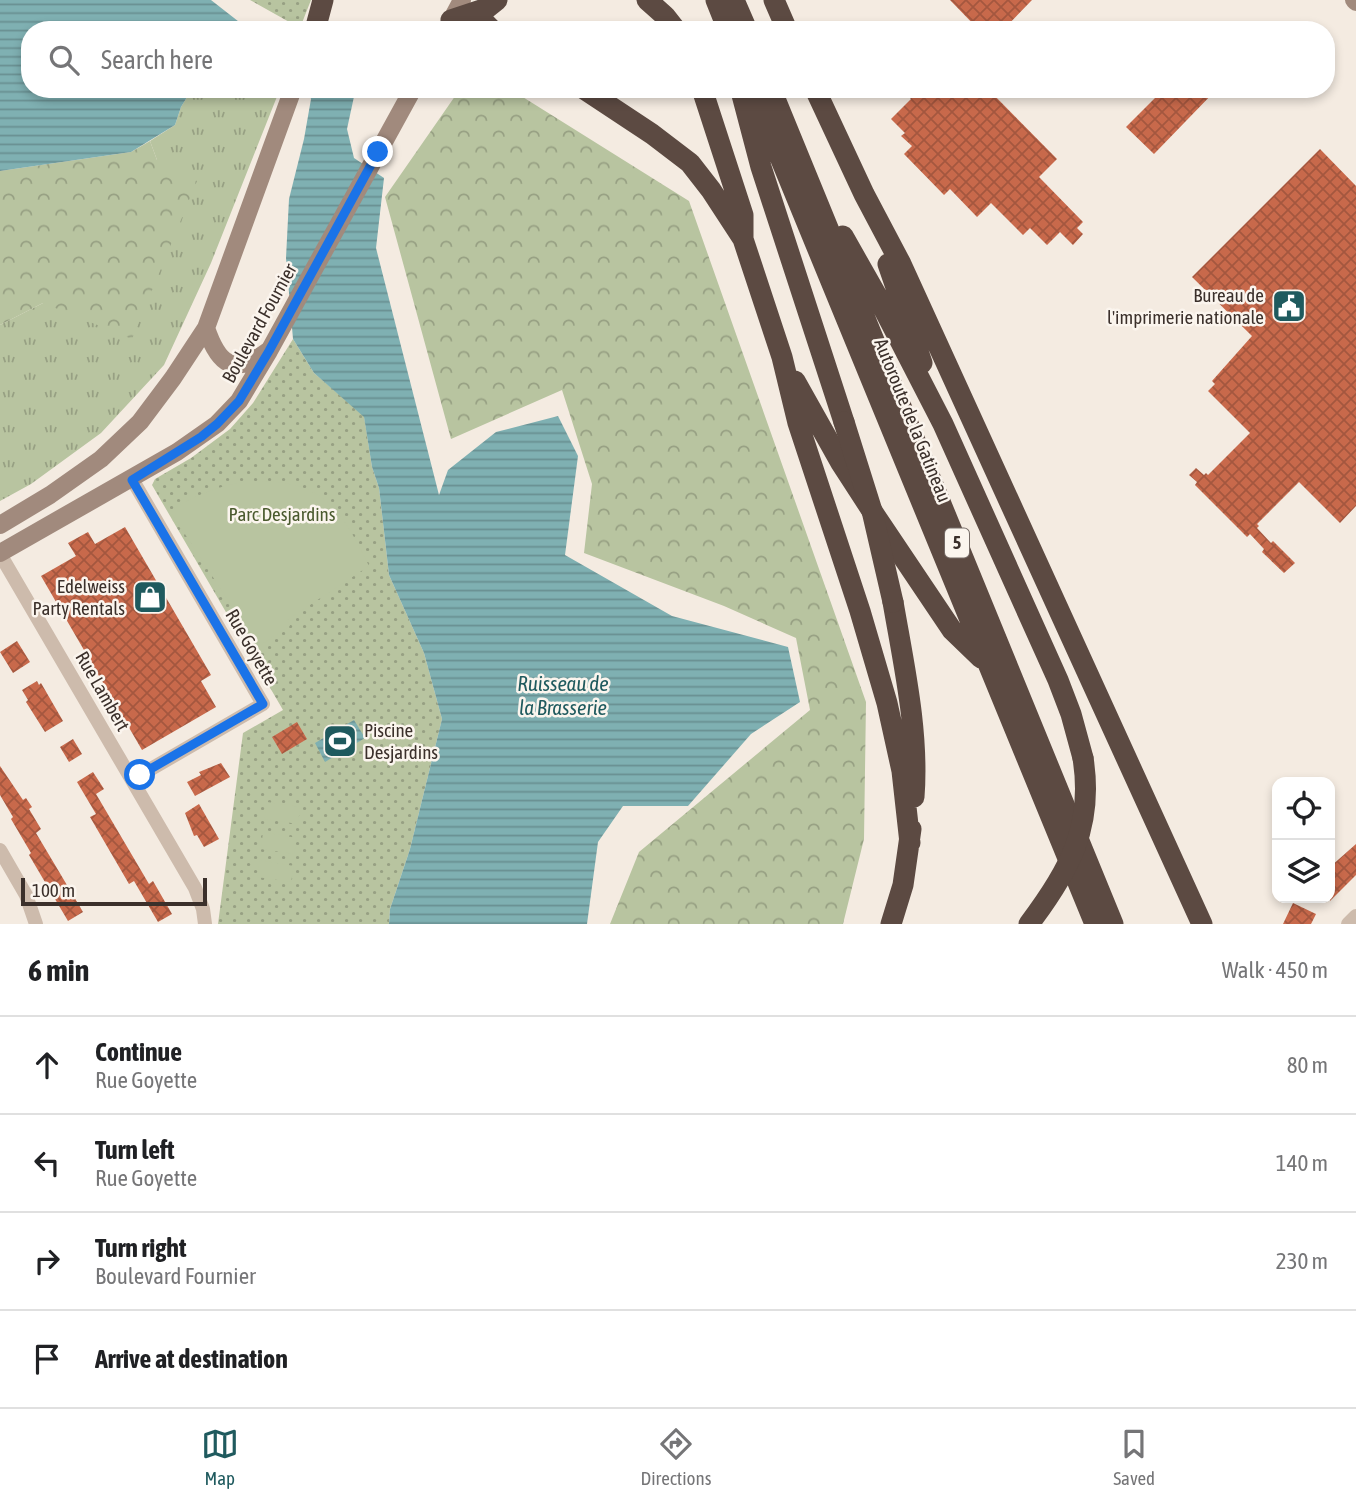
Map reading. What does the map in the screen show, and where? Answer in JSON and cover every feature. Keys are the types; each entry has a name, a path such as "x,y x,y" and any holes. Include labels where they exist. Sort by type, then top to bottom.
{"highway":[{"path":"317,21 323,0"},
{"path":"457,21 487,8 497,0"},
{"path":"647,0 669,21"},
{"path":"774,0 783,21"},
{"path":"723,2 725,21"},
{"path":"723,2 739,21"},
{"path":"598,98 690,163 712,190 743,239 782,357 798,423 856,598 887,703 902,771 910,843"},
{"path":"705,98 743,215 743,239"},
{"path":"742,98 761,167 872,511 893,602 916,768 910,843 903,885 891,924"},
{"name":"Autoroute de la Gatineau","path":"756,98 1095,924"},
{"name":"Autoroute de la Gatineau","path":"775,98 1113,924"},
{"path":"819,98 864,194 901,264 1202,924"},
{"path":"801,162 877,296 943,424 1071,714 1083,758 1086,801 1083,825 1077,847 1065,871 1029,924"},
{"path":"864,194 943,424"},
{"path":"782,357 837,457 876,517 952,630 989,667"}],"main road":[{"path":"320,21 330,0"},
{"path":"450,21 462,0"},
{"path":"0,526 76,477 120,442 156,402 206,328 290,98"},
{"name":"Boulevard Fournier","path":"0,554 177,452 217,424 239,401 408,98"},
{"path":"206,328 215,351 234,366 256,360 269,351"}],"street":[{"name":"Rue Goyette","path":"132,480 263,704 132,780"},
{"name":"Rue Lambert","path":"0,554 195,888 205,924"},
{"path":"0,850 26,895 36,924"},
{"path":"1348,924 1356,916"}],"green space":[{"path":"250,0 311,0 303,21 288,21"},
{"path":"186,98 276,98 211,263 164,365 101,433 31,484 0,501 0,325 43,303 157,160 150,141 175,125"},
{"path":"454,98 524,98 689,201 866,702 864,839 843,924 610,924 639,852 810,710 796,638 724,606 584,553 592,484 562,390 451,439 385,197"},
{"path":"150,141 157,160 197,181 132,339 43,303 0,325 0,171 131,152"},
{"name":"Parc Desjardins","path":"293,339 314,373 364,416 372,467 379,488 389,575 424,653 442,719 410,849 390,909 389,924 218,924 243,733 283,710 152,485 155,479 191,458 230,429 253,403"},
{"path":"246,481 272,481 292,485 310,490 324,499 347,526 369,566 287,620 290,626 259,646 247,643 227,613 233,608 170,511 206,492"},
{"path":"267,802 300,807 298,824 264,819"},
{"path":"263,832 297,838 294,854 261,849"},
{"path":"260,860 294,866 291,882 257,877"}],"water":[{"path":"0,0 211,0 238,21 21,21 21,98 186,98 175,125 131,152 0,171"},
{"name":"Ruisseau de la Brasserie","path":"354,98 347,129 354,158 384,178 376,248 439,495 448,470 496,432 558,416 578,456 565,555 672,616 788,647 800,702 751,734 688,806 623,806 598,842 587,924 389,924 390,909 410,849 442,719 424,653 389,575 379,488 372,467 364,417 314,373 293,339 286,258 289,199 311,99"},
{"name":"Piscine Desjardins","path":"354,720 365,738 325,762 315,743"}],"building":[{"path":"950,0 1032,0 1012,21 970,21"},
{"path":"997,98 1057,159 1039,177 1083,222 1077,228 1083,234 1073,245 1060,232 1047,245 1030,228 1023,235 991,203 977,217 950,189 944,195 904,154 912,146 901,136 905,133 891,119 911,99"},
{"path":"1155,98 1208,98 1154,154 1126,127"},
{"name":"Bureau de l'imprimerie nationale","path":"1320,149 1356,186 1356,506 1340,523 1299,482 1257,524 1257,528 1271,543 1273,541 1295,563 1284,573 1262,552 1264,549 1250,534 1247,537 1195,485 1197,482 1189,475 1196,468 1208,475 1250,433 1208,391 1215,384 1212,381 1252,336 1192,277"},
{"path":"125,527 211,675 201,681 216,707 142,750 41,576 76,556 68,543 88,532 95,544"},
{"path":"17,641 30,662 13,673 0,652"},
{"path":"37,681 39,685 41,683 63,721 45,732 26,702 28,700 22,690"},
{"path":"297,722 307,739 282,754 272,737"},
{"path":"73,739 82,754 69,762 60,747"},
{"path":"221,763 230,777 195,796 187,782 201,775 199,772"},
{"path":"0,766 23,800 26,798 32,807 29,809 41,829 36,833 83,912 68,921 29,855 31,853 0,795"},
{"path":"93,772 104,789 96,794 149,884 153,881 172,914 158,922 134,881 129,884 90,817 96,814 77,782"},
{"path":"199,804 219,839 204,847 197,835 194,836 185,813"},
{"path":"1356,844 1356,875 1335,896 1335,863"},
{"path":"1293,903 1316,914 1311,924 1283,924"}],"place":[{"name":"Bureau de l'imprimerie nationale","path":"1289,306"},
{"name":"Edelweiss Party Rentals","path":"150,597"},
{"name":"Piscine Desjardins","path":"340,741"}],"route":[{"path":"140,775 263,704 132,480 201,437 239,401 254,379 378,152"}]}
